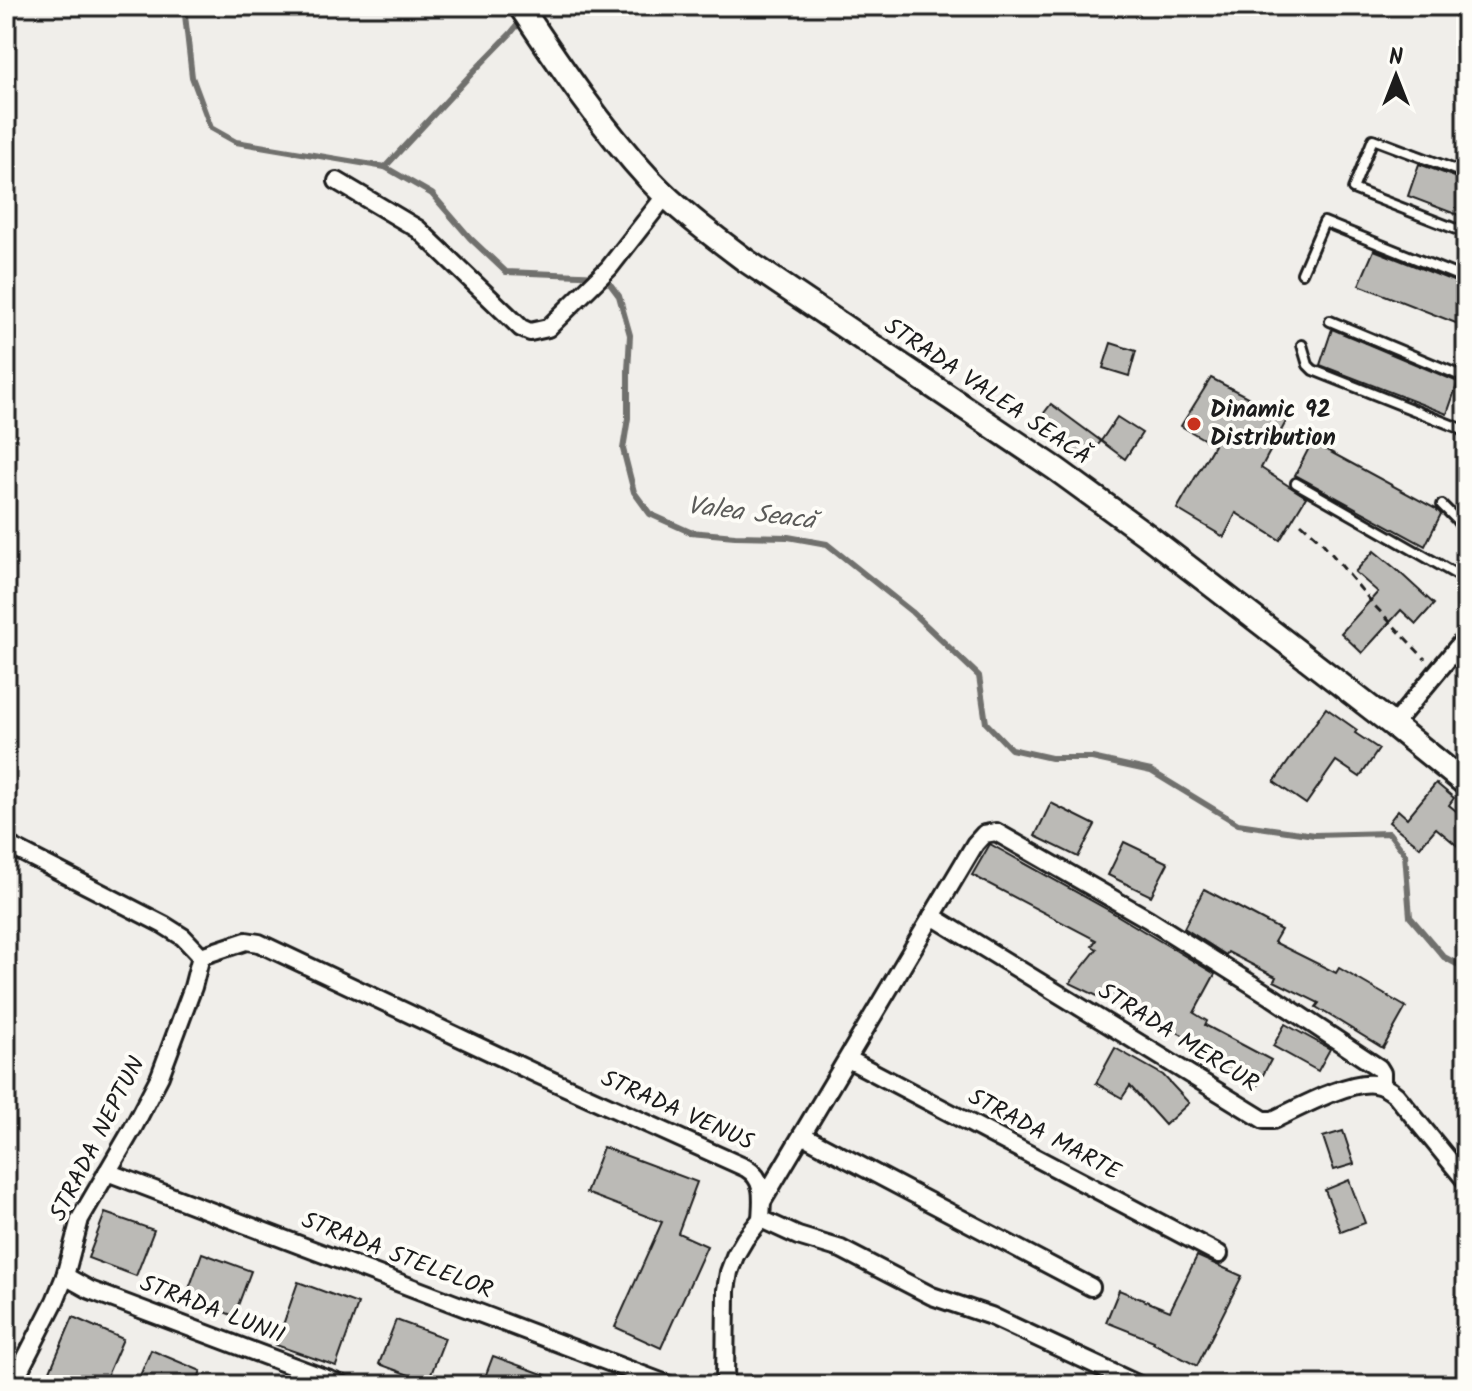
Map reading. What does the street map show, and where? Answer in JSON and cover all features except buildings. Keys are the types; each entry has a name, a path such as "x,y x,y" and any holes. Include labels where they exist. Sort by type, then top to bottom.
{"main road":[{"name":"STRADA VALEA SEACĂ","path":"520,6 617,142 666,195 745,260 1056,469 1148,536 1466,784"}],"street":[{"path":"337,181 418,229 521,328 530,332 548,328 592,286 666,195"},
{"path":"1393,725 1437,672 1460,657 1466,637"},
{"path":"725,1385 726,1290 735,1256 802,1135 975,844 984,834 996,832 1148,919 1379,1068 1382,1086 1396,1095 1466,1181"},
{"path":"6,844 174,931 201,956"},
{"name":"STRADA MERCUR","path":"932,916 1264,1120 1273,1120 1351,1086 1365,1083 1382,1086"},
{"name":"STRADA VENUS","path":"201,956 246,941 259,943 746,1168 757,1176 761,1184 761,1211"},
{"name":"STRADA NEPTUN","path":"12,1385 55,1301 80,1219 160,1076 193,987 201,956"},
{"name":"STRADA MARTE","path":"848,1059 1219,1254"},
{"path":"802,1135 1091,1287"},
{"name":"STRADA STELELOR","path":"107,1172 669,1385"},
{"path":"761,1211 798,1236 841,1249 932,1296 991,1316 1139,1385"},
{"name":"STRADA LUNII","path":"65,1276 90,1290 343,1385"}],"lane":[{"path":"1466,174 1373,139 1353,189 1466,233"},
{"path":"1302,273 1324,222 1466,279"},
{"path":"1330,321 1466,378"},
{"path":"1302,345 1308,365 1313,370 1459,428 1466,434"},
{"path":"1296,483 1466,580"},
{"path":"1442,505 1466,533"}],"path":[{"path":"1301,523 1321,541 1374,605 1437,672"}],"waterway":[{"name":"Valea Seacă","path":"184,6 192,77 211,128 236,142 385,167 432,194 470,238 506,272 604,276 619,296 630,335 628,418 623,449 634,492 650,514 690,532 788,537 827,544 912,612 979,676 986,723 1011,749 1051,758 1092,758 1151,771 1238,824 1314,835 1389,833 1405,854 1410,917 1444,957 1466,969"},
{"name":"Valea Seacă","path":"385,167 523,18"}],"place":[{"name":"Dinamic 92 Distribution","path":"1194,424"}]}
